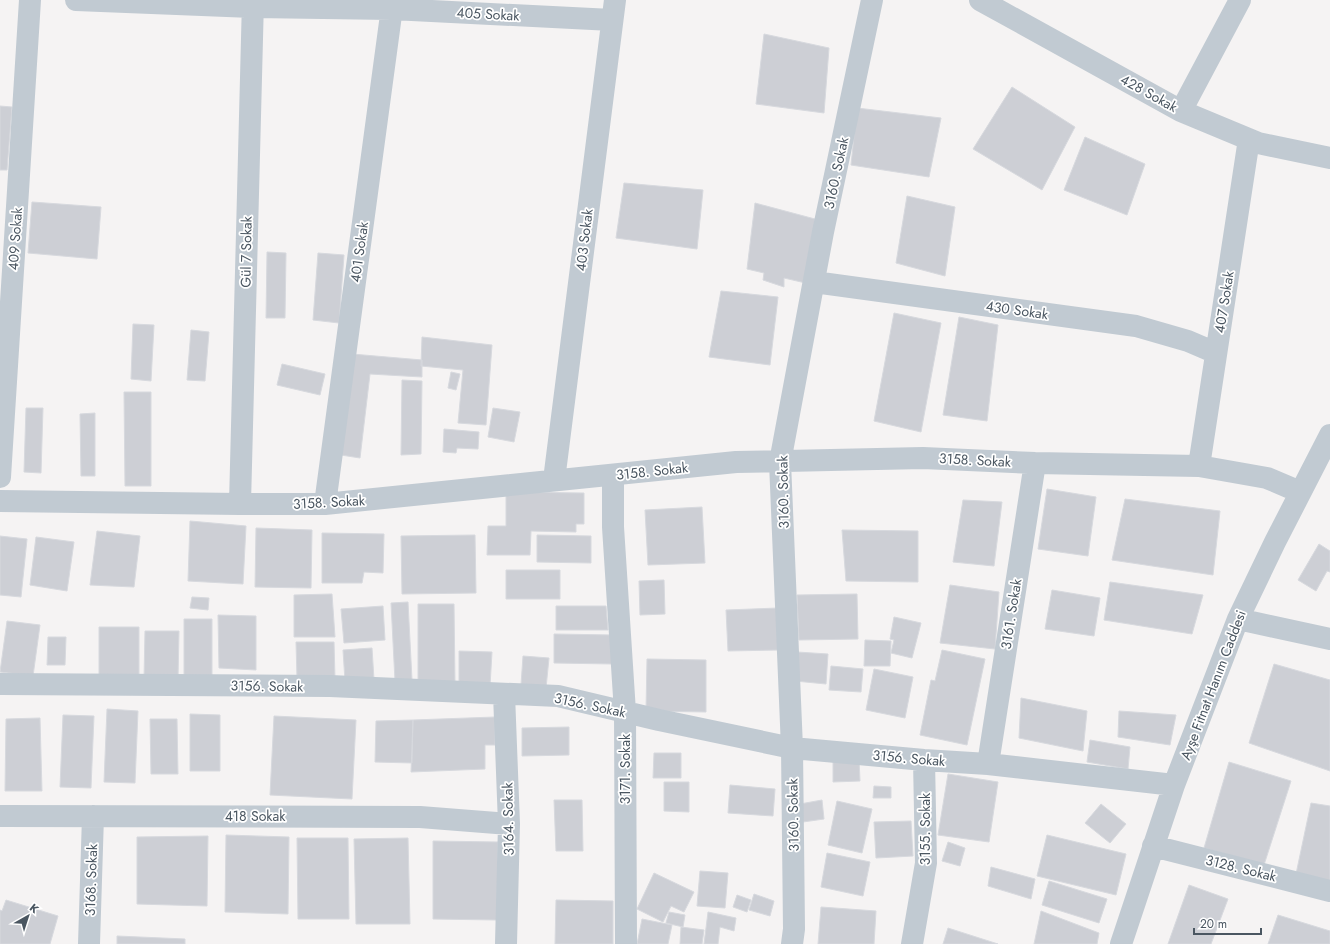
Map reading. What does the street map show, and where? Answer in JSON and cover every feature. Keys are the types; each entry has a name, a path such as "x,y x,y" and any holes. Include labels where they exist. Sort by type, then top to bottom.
{"street":[{"name":"409 Sokak","path":"0,477 30,0"},
{"name":"405 Sokak","path":"76,0 393,4 613,10"},
{"name":"3160. Sokak","path":"792,944 794,929 792,748 780,462 823,232 872,0"},
{"name":"428 Sokak","path":"980,0 1182,111 1258,143 1330,158"},
{"path":"1182,111 1240,0"},
{"name":"Gül 7 Sokak","path":"240,504 253,3"},
{"name":"401 Sokak","path":"325,504 393,4"},
{"name":"403 Sokak","path":"554,480 613,10"},
{"name":"407 Sokak","path":"1199,466 1249,139"},
{"name":"430 Sokak","path":"814,282 1136,326 1188,341 1216,354"},
{"name":"Ayşe Fitnat Hanım Caddesi","path":"1121,944 1174,785 1238,619 1300,492 1330,435"},
{"name":"3158. Sokak","path":"0,501 325,504 736,462 922,458 1035,463 1199,466 1267,478 1300,492"},
{"name":"3161. Sokak","path":"988,764 1035,463"},
{"name":"3171. Sokak","path":"613,474 613,526 625,712 626,944"},
{"path":"1238,619 1330,639"},
{"name":"3156. Sokak","path":"0,684 330,686 558,696 792,748 924,760 988,764 1174,785"},
{"name":"3164. Sokak","path":"504,694 509,824 506,944"},
{"name":"3155. Sokak","path":"912,944 926,863 924,760"},
{"name":"418 Sokak","path":"0,816 420,817 509,824"},
{"name":"3168. Sokak","path":"89,944 93,816"},
{"name":"3128. Sokak","path":"1153,846 1330,891"}],"building":[{"path":"764,34 829,48 824,113 756,104"},
{"path":"1012,87 1075,127 1042,190 973,149"},
{"path":"0,106 12,107 7,170 0,170"},
{"path":"857,108 941,118 929,177 851,165"},
{"path":"1085,137 1145,164 1127,215 1064,190"},
{"path":"624,183 703,190 697,249 616,238"},
{"path":"907,196 955,207 945,276 896,263"},
{"path":"32,202 101,207 97,259 28,253"},
{"path":"755,203 815,219 810,284 784,278 784,287 763,280 764,273 747,269"},
{"path":"267,252 286,253 285,318 266,318"},
{"path":"318,253 344,255 339,323 313,320"},
{"path":"721,291 778,297 770,365 709,357"},
{"path":"894,313 941,323 921,432 874,421"},
{"path":"959,317 998,325 987,421 943,415"},
{"path":"133,324 154,325 151,381 131,379"},
{"path":"191,330 209,332 205,381 187,380"},
{"path":"422,337 492,345 486,425 458,423 463,370 421,366"},
{"path":"352,354 422,360 422,377 370,374 360,458 341,455"},
{"path":"282,364 325,374 320,395 277,385"},
{"path":"451,372 460,374 456,390 448,388"},
{"path":"402,380 422,381 421,454 401,455"},
{"path":"124,392 151,392 151,486 125,486"},
{"path":"26,408 43,408 41,473 24,472"},
{"path":"493,408 520,412 514,442 488,437"},
{"path":"95,413 95,476 81,476 80,414"},
{"path":"444,429 479,432 478,449 457,448 456,453 443,452"},
{"path":"1047,489 1096,497 1088,556 1038,549"},
{"path":"506,492 584,493 584,524 576,524 576,532 531,531 530,555 487,555 488,526 506,526"},
{"path":"1125,499 1220,511 1213,575 1112,560"},
{"path":"963,500 1002,502 994,566 953,562"},
{"path":"702,507 705,563 648,565 645,510"},
{"path":"190,521 246,526 243,584 188,581"},
{"path":"256,528 312,530 311,588 255,587"},
{"path":"842,530 918,531 918,582 846,581"},
{"path":"97,531 140,536 134,587 90,585"},
{"path":"322,533 384,534 383,573 364,572 362,583 322,583"},
{"path":"475,535 476,593 402,594 401,536"},
{"path":"537,535 591,536 591,563 537,562"},
{"path":"0,536 27,539 21,597 0,595"},
{"path":"36,537 74,542 67,591 30,585"},
{"path":"1319,544 1330,551 1330,572 1327,571 1316,591 1298,580"},
{"path":"506,570 560,570 560,599 506,599"},
{"path":"664,580 665,614 640,615 639,581"},
{"path":"1110,582 1203,595 1192,634 1104,620"},
{"path":"950,585 999,592 995,649 940,643"},
{"path":"1052,590 1100,598 1094,636 1045,629"},
{"path":"332,594 335,637 294,637 294,595"},
{"path":"857,594 858,639 799,640 797,595"},
{"path":"192,597 209,598 208,610 190,608"},
{"path":"408,602 412,680 395,681 391,603"},
{"path":"418,604 454,604 455,685 418,684"},
{"path":"383,606 385,640 344,643 341,609"},
{"path":"556,606 606,606 608,630 556,630"},
{"path":"778,608 779,650 728,651 726,610"},
{"path":"218,615 256,616 256,670 219,668"},
{"path":"894,617 921,623 912,658 891,653 894,640 890,639"},
{"path":"184,619 212,619 212,681 184,680"},
{"path":"7,621 40,625 33,676 0,672"},
{"path":"99,627 139,627 139,677 99,677"},
{"path":"145,631 179,631 178,679 144,679"},
{"path":"554,634 613,635 613,664 554,663"},
{"path":"48,637 66,637 65,665 47,665"},
{"path":"865,640 891,641 890,666 864,666"},
{"path":"296,642 334,642 335,679 297,678"},
{"path":"372,648 374,680 345,681 343,650"},
{"path":"942,650 985,659 967,745 920,735 931,680 935,681"},
{"path":"459,651 492,652 490,686 459,685"},
{"path":"797,652 828,654 826,684 795,681"},
{"path":"523,656 549,658 546,688 521,685"},
{"path":"647,659 706,660 706,712 646,711"},
{"path":"1274,664 1330,680 1330,771 1249,743"},
{"path":"831,666 863,669 861,692 829,690"},
{"path":"874,669 913,677 905,718 866,710"},
{"path":"1021,698 1087,711 1083,751 1019,738"},
{"path":"107,709 138,711 135,783 104,782"},
{"path":"1119,711 1176,715 1170,745 1118,737"},
{"path":"190,714 220,715 220,771 190,771"},
{"path":"63,715 94,716 91,788 60,787"},
{"path":"274,716 356,720 352,799 270,795"},
{"path":"495,717 495,745 485,745 485,769 411,772 413,720"},
{"path":"40,718 42,791 5,791 6,719"},
{"path":"150,719 177,719 178,774 151,774"},
{"path":"413,720 412,763 375,762 376,721"},
{"path":"569,727 569,755 522,756 522,728"},
{"path":"1090,740 1130,747 1128,769 1087,762"},
{"path":"654,753 681,753 681,778 653,778"},
{"path":"833,758 859,758 860,781 833,782"},
{"path":"1229,762 1291,781 1264,865 1204,848"},
{"path":"948,774 998,782 989,842 938,835"},
{"path":"664,782 689,782 689,812 664,811"},
{"path":"730,785 775,789 773,816 728,813"},
{"path":"874,786 891,787 891,798 873,798"},
{"path":"554,800 582,800 583,851 556,851"},
{"path":"822,800 824,819 803,822 800,804"},
{"path":"837,801 872,809 862,853 828,845"},
{"path":"1311,803 1330,806 1330,882 1296,874"},
{"path":"1101,804 1126,824 1110,843 1085,823"},
{"path":"911,821 913,856 876,858 874,822"},
{"path":"226,835 289,837 288,914 225,912"},
{"path":"1047,835 1126,854 1116,895 1037,876"},
{"path":"208,836 207,906 137,904 137,837"},
{"path":"297,838 348,838 349,919 298,919"},
{"path":"408,838 410,924 356,924 354,839"},
{"path":"433,841 498,842 497,920 433,919"},
{"path":"948,842 965,848 960,866 942,861"},
{"path":"827,853 870,862 863,896 821,887"},
{"path":"991,867 1035,879 1031,899 988,886"},
{"path":"700,871 728,873 725,908 697,906"},
{"path":"654,873 694,892 684,912 671,906 663,922 637,909"},
{"path":"1049,881 1107,899 1099,923 1042,905"},
{"path":"1189,885 1228,899 1211,944 1168,944"},
{"path":"754,894 774,901 770,916 749,910"},
{"path":"737,895 751,900 747,912 733,907"},
{"path":"6,900 58,916 50,944 0,944 0,910 2,911"},
{"path":"556,900 613,901 613,944 555,944"},
{"path":"821,907 876,911 874,944 818,944"},
{"path":"1041,911 1099,933 1097,944 1034,944"},
{"path":"669,912 685,915 683,927 666,923"},
{"path":"708,912 736,918 734,931 720,927 718,944 704,944"},
{"path":"1278,915 1330,931 1330,944 1268,944"},
{"path":"642,919 672,925 668,944 637,944"},
{"path":"681,927 704,930 702,944 680,944"},
{"path":"948,928 998,944 943,944"},
{"path":"117,936 185,939 185,944 117,944"}]}
